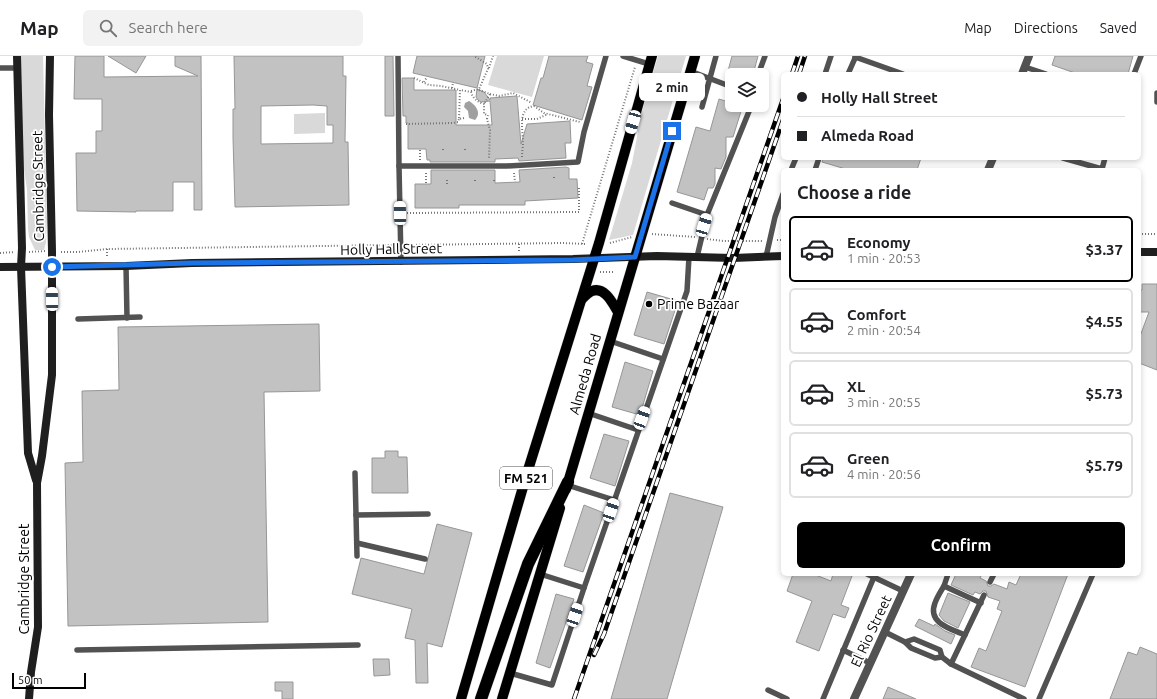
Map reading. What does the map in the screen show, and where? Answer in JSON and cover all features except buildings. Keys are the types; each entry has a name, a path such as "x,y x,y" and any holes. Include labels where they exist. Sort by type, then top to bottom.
{"highway":[{"path":"481,699 528,564 567,483"}],"main road":[{"name":"Almeda Road","path":"502,699 695,56"},
{"name":"Almeda Road","path":"461,699 528,470 582,299 650,60"},
{"path":"582,299 592,291 598,290 604,292 618,312"}],"street":[{"name":"Cambridge Street","path":"16,56 22,252 21,267 28,453 37,483"},
{"name":"Cambridge Street","path":"29,699 31,672 38,627 37,483 42,456 52,375 52,251 49,114 50,56"},
{"path":"1024,70 1029,56"},
{"path":"1141,252 1157,252"},
{"name":"Holly Hall Street","path":"0,267 126,266 192,263 401,262 635,257 732,258 781,256"},
{"name":"El Rio Street","path":"854,699 910,576"}],"lane":[{"path":"398,56 401,262"},
{"path":"399,166 489,166 578,162 586,124 606,56"},
{"path":"623,56 637,60 650,60"},
{"path":"702,108 716,56"},
{"path":"761,68 765,56"},
{"path":"826,72 831,56"},
{"path":"1135,72 1141,56"},
{"path":"849,72 856,57 898,72"},
{"path":"0,68 17,68"},
{"path":"1024,70 1035,72"},
{"path":"690,71 725,84"},
{"path":"1157,93 1157,102"},
{"path":"510,673 552,685 614,500 687,291 693,257 749,112"},
{"path":"1070,160 1098,168"},
{"path":"766,256 775,217 781,200"},
{"path":"672,203 708,215"},
{"path":"126,266 127,318"},
{"path":"78,319 140,317"},
{"path":"610,341 663,359"},
{"path":"588,413 638,430"},
{"path":"355,473 357,556"},
{"path":"567,483 614,500"},
{"path":"356,515 428,514"},
{"path":"357,543 425,558"},
{"path":"540,574 584,588"},
{"path":"947,576 944,586 934,603 934,614 936,620 965,635"},
{"path":"990,582 993,576"},
{"path":"1040,699 1092,576"},
{"path":"823,699 874,577 903,591"},
{"path":"944,586 980,603"},
{"path":"951,664 984,595"},
{"path":"884,632 905,642 911,648 935,658 942,657"},
{"path":"905,642 914,639 926,643 940,650 942,657 951,664 1024,699"},
{"path":"77,650 358,645"},
{"path":"843,650 870,663"},
{"path":"768,690 787,699"}],"path":[{"path":"474,56 487,64 488,69"},
{"path":"479,89 493,56"},
{"path":"582,244 637,60"},
{"path":"424,82 427,77"},
{"path":"414,78 431,85 470,91 479,89 499,96 513,93 532,103"},
{"path":"452,88 453,83"},
{"path":"431,85 431,90"},
{"path":"459,119 460,90"},
{"path":"470,91 478,103 484,104"},
{"path":"489,166 490,130 487,119 488,115 484,114 484,104 490,94"},
{"path":"522,165 522,149 524,144 522,119 525,111 532,106 549,114 586,124"},
{"path":"522,119 537,119 549,114 552,111"},
{"path":"406,124 454,123 458,122 459,119 464,118"},
{"path":"426,166 426,184"},
{"path":"400,213 580,212 579,188"},
{"path":"652,234 723,241 781,240"},
{"path":"1141,234 1157,234"},
{"path":"610,243 632,237"},
{"path":"0,253 52,251 78,252 107,249 563,243 585,244"},
{"path":"595,272 615,272"}],"shaded area":[{"path":"21,56 43,56 47,219 46,242 44,250 35,250 29,237 28,229 27,189 23,163"},
{"path":"497,56 544,56 532,97 488,85"},
{"path":"658,56 686,56 633,235 609,240 632,163 642,111"},
{"path":"469,101 474,105 478,112 475,120 469,118 468,111 464,107 465,103"},
{"path":"325,113 325,133 294,134 294,114"}],"railway":[{"path":"793,72 798,56"},
{"path":"800,72 805,56"},
{"path":"574,699 781,105"},
{"path":"594,655 604,634 781,126"}],"place":[{"name":"Prime Bazaar","path":"649,304"}],"route":[{"path":"52,267 192,263 242,264 573,260 635,257 672,131"}]}
